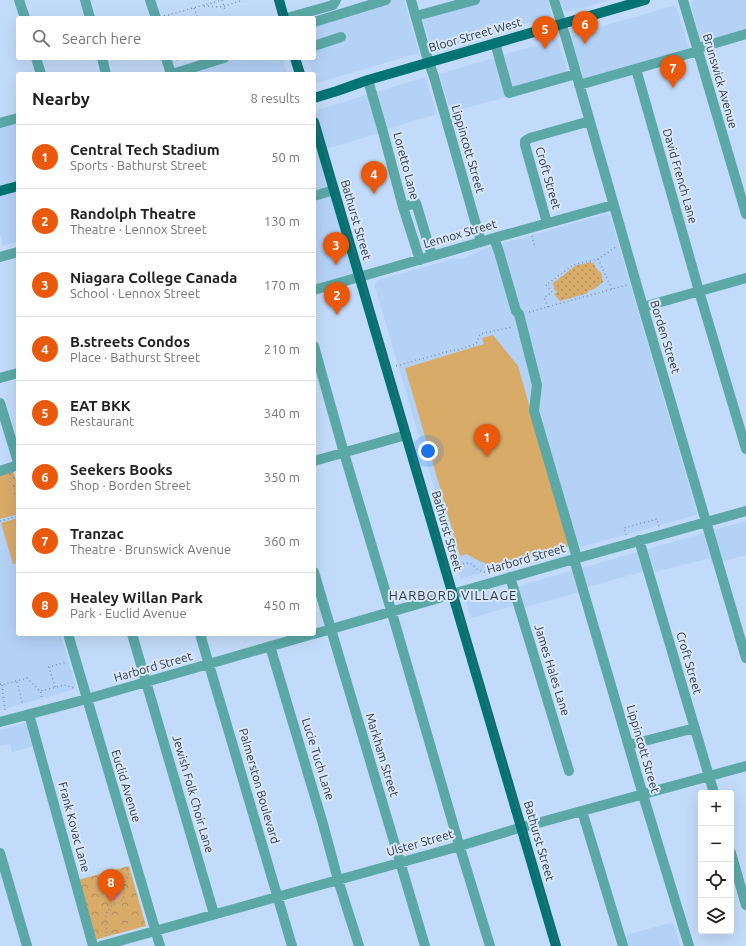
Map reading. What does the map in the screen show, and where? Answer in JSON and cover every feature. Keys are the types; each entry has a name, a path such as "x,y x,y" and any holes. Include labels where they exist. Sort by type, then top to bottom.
{"main road":[{"path":"279,0 283,16"},
{"name":"Bloor Street West","path":"316,97 337,92 368,80 645,0"},
{"path":"296,60 300,72"},
{"name":"Bathurst Street","path":"316,129 556,946"},
{"path":"0,192 16,187"}],"street":[{"path":"19,0 24,16"},
{"path":"85,0 89,16"},
{"path":"150,0 157,16"},
{"path":"294,16 332,5 336,0"},
{"path":"316,21 386,0"},
{"name":"Lippincott Street","path":"411,0 481,242"},
{"path":"416,16 476,0"},
{"name":"Borden Street","path":"554,0 746,658"},
{"name":"Brunswick Avenue","path":"683,0 746,214"},
{"path":"579,85 698,51 702,47 746,34"},
{"path":"316,45 341,38"},
{"path":"495,43 509,93 576,74"},
{"path":"37,60 40,72"},
{"path":"102,60 106,72"},
{"path":"166,60 169,72"},
{"path":"176,72 217,60"},
{"name":"David French Lane","path":"636,69 746,449"},
{"name":"Loretto Lane","path":"368,80 384,132 403,207 420,260"},
{"path":"0,123 16,119"},
{"name":"Croft Street","path":"547,223 525,141 530,138 590,121"},
{"path":"316,195 334,190"},
{"path":"403,207 416,203 432,256"},
{"name":"Lennox Street","path":"316,289 613,205"},
{"name":"Lippincott Street","path":"494,238 516,311 519,314 538,385 534,410 629,746 689,946"},
{"path":"0,257 16,253"},
{"path":"643,307 746,278"},
{"path":"316,353 344,453 490,946"},
{"path":"0,378 16,374"},
{"path":"0,403 16,455"},
{"path":"316,460 406,435"},
{"path":"0,471 16,466"},
{"name":"Harbord Street","path":"316,633 639,540 746,511"},
{"name":"Croft Street","path":"639,540 713,790"},
{"name":"James Hales Lane","path":"510,577 569,771"},
{"name":"Markham Street","path":"316,579 425,946"},
{"name":"Euclid Avenue","path":"69,636 160,946"},
{"name":"Jewish Folk Choir Lane","path":"133,636 214,914"},
{"name":"Palmerston Boulevard","path":"201,636 292,946"},
{"name":"Harbord Street","path":"0,722 87,699 306,636"},
{"name":"Lucie Tuch Lane","path":"270,646 324,824 338,880 359,946"},
{"name":"Frank Kovac Lane","path":"29,714 93,946"},
{"path":"629,746 695,728"},
{"name":"Ulster Street","path":"104,942 156,931 746,766"},
{"path":"582,811 623,946"},
{"path":"0,853 27,946"},
{"path":"734,862 746,904"}],"path":[{"path":"165,16 222,0 225,10"},
{"path":"203,6 222,7 243,0"},
{"path":"194,8 197,16"},
{"path":"532,234 536,248"},
{"path":"548,307 544,298 552,292 546,285 573,265 598,259 619,244"},
{"path":"598,259 612,289"},
{"path":"519,314 636,282"},
{"path":"396,366 476,344 480,334 522,325"},
{"path":"0,521 16,517"},
{"path":"626,536 624,528 657,518 659,527"},
{"path":"455,565 470,563 488,574"},
{"path":"54,687 49,667 70,661"},
{"path":"5,710 1,685 27,678 40,691 42,700"},
{"path":"17,681 23,705"},
{"path":"40,691 64,685 76,689"},
{"path":"104,942 107,932 105,924 106,916 111,907 122,900 124,885 129,874 132,874"}],"shaded area":[{"path":"381,0 404,0 419,53 317,83 316,72 312,72 309,60 316,60 316,18"},
{"path":"469,0 548,0 552,16 432,51 421,13"},
{"path":"560,0 609,0 566,12 563,9"},
{"path":"695,0 746,0 746,31 702,44 691,2"},
{"path":"673,6 677,8 689,49 584,80 571,37 572,35"},
{"path":"557,39 570,79 451,112 439,74"},
{"path":"219,60 284,60 286,72 193,72"},
{"path":"425,77 437,114 322,150 359,277 316,289 316,110"},
{"path":"16,122 16,242 3,246 0,234 0,127"},
{"path":"605,214 610,215 697,514 581,547 579,544 569,546 461,579 375,284 379,280 455,258 461,259 487,248"},
{"path":"0,473 16,486 16,636 62,636 75,687 73,690 0,710"},
{"path":"746,521 746,555 712,564 710,558 650,573 649,570 580,589 580,592 521,608 519,604 471,618 466,601"},
{"path":"30,721 37,745 12,752 10,744 0,746 0,730"},
{"path":"673,922 680,946 626,946 623,936"}],"green space":[{"path":"591,262 598,271 601,272 603,282 594,289 588,291 588,293 560,301 554,294 557,292 553,288 555,287 552,284 575,266"},
{"path":"493,335 518,366 569,546 504,566 485,563 467,554 460,556 405,368 484,344 482,338"},
{"path":"13,470 16,481 16,502 7,471"},
{"path":"7,471 16,502 16,515 0,519 0,473"},
{"path":"16,519 16,563 13,564 1,523"},
{"path":"129,866 146,926 94,940 78,880"}],"water":[{"path":"110,886 116,886 120,890 120,896 116,900 110,900 106,896 106,890"}],"tram line":[{"path":"277,0 281,16"},
{"path":"298,60 302,72"},
{"path":"316,122 558,946"}],"place":[{"name":"Seekers Books","path":"585,44"},
{"name":"EAT BKK","path":"545,49"},
{"name":"Tranzac","path":"673,88"},
{"name":"B.streets Condos","path":"374,194"},
{"name":"Niagara College Canada","path":"336,265"},
{"name":"Randolph Theatre","path":"337,315"},
{"name":"Central Tech Stadium","path":"487,457"},
{"name":"Healey Willan Park","path":"111,902"}],"district":[{"name":"HARBORD VILLAGE","path":"453,595"}]}
